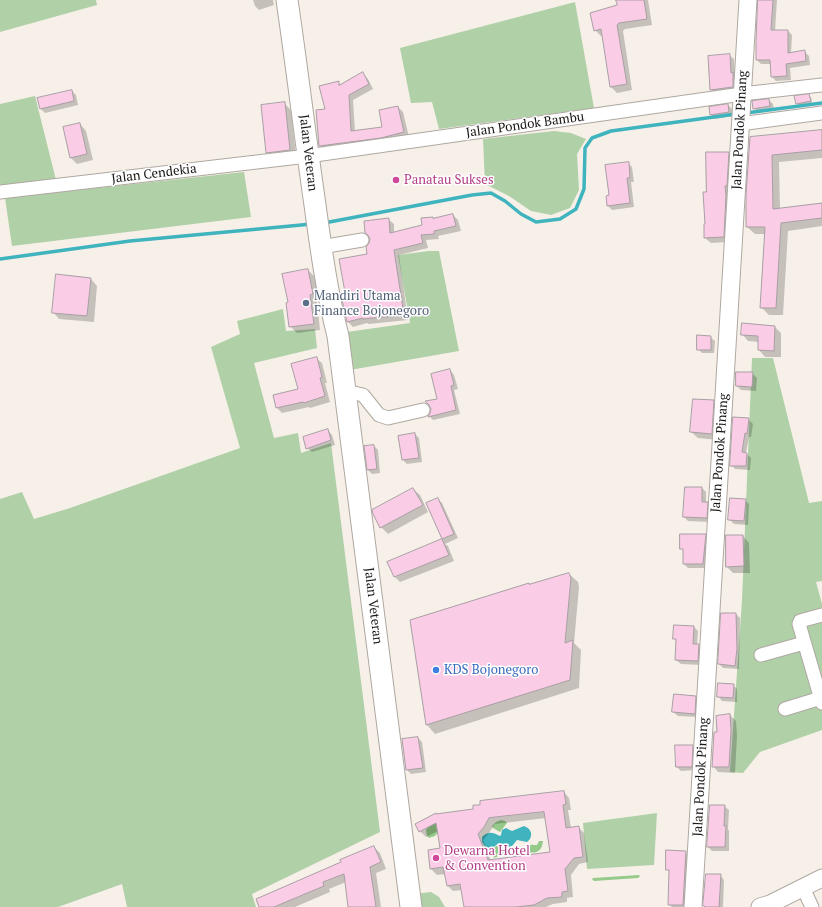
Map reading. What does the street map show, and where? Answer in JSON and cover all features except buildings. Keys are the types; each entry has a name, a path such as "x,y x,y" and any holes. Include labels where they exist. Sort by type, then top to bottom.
{"main road":[{"name":"Jalan Veteran","path":"286,0 296,61 330,306 338,336 412,907"},
{"name":"Jalan Veteran","path":"330,306 327,337 400,907"}],"street":[{"name":"Jalan Pondok Pinang","path":"693,907 748,0"},
{"name":"Jalan Pondok Bambu","path":"308,156 742,100 822,85"},
{"path":"740,124 822,113"},
{"name":"Jalan Cendekia","path":"0,192 308,156"},
{"path":"321,244 362,240"},
{"path":"345,391 363,395 379,415 388,418 423,410"},
{"path":"785,709 821,700 799,626 800,621 822,615"},
{"path":"761,656 804,642"},
{"path":"760,907 770,904 822,878"},
{"path":"803,888 812,907"}],"green space":[{"path":"0,0 96,0 97,5 0,32"},
{"path":"575,2 594,108 439,129 432,102 411,103 400,48"},
{"path":"35,96 56,180 0,187 0,104"},
{"path":"554,131 571,133 586,139 577,154 579,190 570,208 551,215 531,211 509,196 485,184 483,139"},
{"path":"244,172 251,217 12,246 5,198"},
{"path":"439,251 459,351 350,370 347,332 410,323 398,255"},
{"path":"283,309 286,331 315,329 317,348 254,363 274,438 298,433 301,453 331,443 380,832 252,894 256,907 127,907 122,884 58,907 0,907 0,499 22,492 34,519 70,508 240,448 211,347 240,334 237,321"},
{"path":"752,358 773,358 809,503 822,501 822,581 816,582 822,604 822,730 760,752 743,773 730,772 742,600"},
{"path":"657,813 654,865 587,869 583,823"},
{"path":"501,820 507,823 500,832 492,826"},
{"path":"433,824 436,824 438,832 435,836 429,838 426,830"},
{"path":"539,841 543,841 538,851 534,853 527,852 525,849 528,846 537,845"},
{"path":"498,845 502,848 502,852 509,850 509,853 506,856 501,855 494,858 489,851"},
{"path":"640,876 638,878 594,881 592,879 593,878"},
{"path":"431,892 439,897 445,907 416,907 414,894"}],"water":[{"path":"524,826 529,829 531,833 531,837 527,842 517,840 512,846 508,847 499,843 491,849 486,848 482,842 482,837 488,833 493,833 500,836 502,830 506,828 512,831"}],"waterway":[{"path":"746,113 822,103"},
{"path":"324,223 472,195 491,193 505,201 521,214 536,222 560,219 576,209 584,189 585,148 592,138 611,131 736,114"},
{"path":"0,259 130,241 312,224"}],"place":[{"name":"Panatau Sukses","path":"396,180"},
{"name":"Mandiri Utama Finance Bojonegoro","path":"306,303"},
{"name":"KDS Bojonegoro","path":"436,670"},
{"name":"Dewarna Hotel & Convention","path":"436,858"}]}
